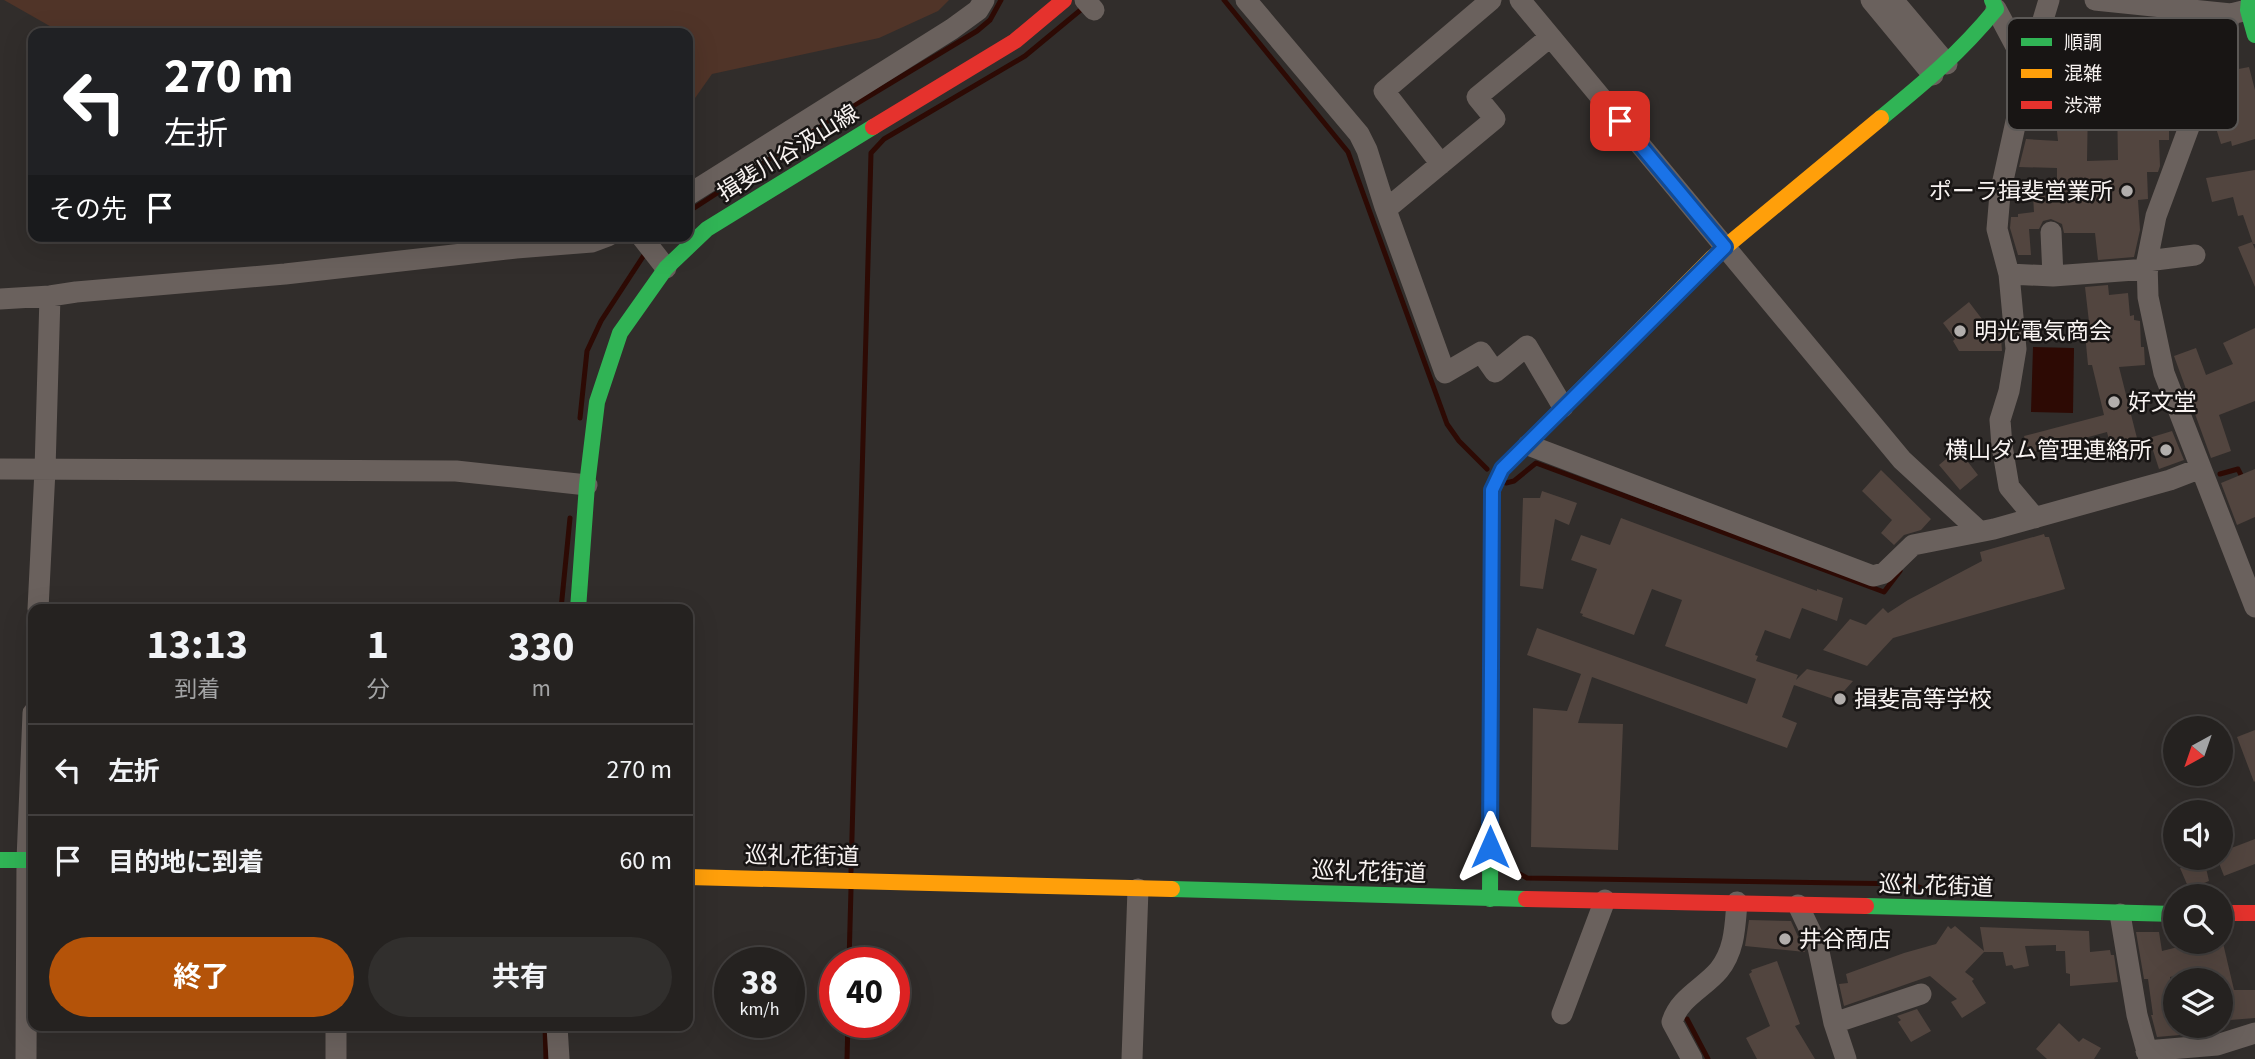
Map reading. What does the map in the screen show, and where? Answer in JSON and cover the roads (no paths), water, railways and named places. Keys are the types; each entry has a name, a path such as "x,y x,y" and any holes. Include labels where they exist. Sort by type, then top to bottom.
{"main road":[{"name":"揖斐川谷汲山線","path":"578,604 587,485 597,401 620,333 666,268 707,229 1015,41 1064,0"},
{"path":"1490,899 1492,490 1502,469 1725,247 1940,69 1994,4"},
{"path":"2246,9 2255,35"},
{"path":"0,860 28,860"},
{"name":"巡礼花街道","path":"693,877 2163,914"},
{"path":"2233,913 2255,913"}],"street":[{"path":"693,192 952,29 978,10 984,0"},
{"path":"1247,0 1359,134 1367,149 1445,373 1480,352 1495,372 1527,346 1563,407"},
{"path":"1441,164 1384,91 1490,0"},
{"path":"1520,0 1902,460 1979,531"},
{"path":"1871,0 1940,69"},
{"path":"1894,0 1940,69"},
{"path":"2044,18 2049,0"},
{"path":"2095,0 2246,9 2238,27"},
{"path":"1994,4 2007,29"},
{"path":"1385,206 1390,206 1495,119 1477,97 1550,37"},
{"path":"2014,130 2000,194 1997,229 2009,274 2016,349 2009,391 2000,420 2009,487 2035,518"},
{"path":"2193,130 2156,216 2147,265 2148,297 2164,373 2201,468 2249,573 2255,607"},
{"path":"2051,232 2053,276"},
{"path":"0,299 285,274 592,242"},
{"path":"646,242 666,268"},
{"path":"2009,274 2053,276 2147,265 2195,255"},
{"path":"38,604 50,296"},
{"path":"1528,445 1873,576 1884,573 1913,545 2035,518 2170,480 2201,468"},
{"path":"0,469 456,471 587,485"},
{"path":"1132,1059 1138,889"},
{"path":"1562,1014 1605,900"},
{"path":"1692,1059 1672,1022 1675,1010 1719,969 1733,943 1737,902"},
{"path":"1798,905 1818,947 1833,1023 1846,1059"},
{"path":"2120,914 2137,1015 2148,1055 2217,1045 2255,1034"},
{"path":"26,1059 28,960"},
{"path":"1833,1023 1921,994"},
{"path":"336,1031 336,1059"},
{"path":"558,1031 559,1059"}],"waterway":[{"path":"693,209 826,122 977,31 990,20 1001,0"},
{"path":"1224,0 1348,152 1447,424 1459,441 1487,469"},
{"path":"851,872 871,153 884,139 1025,56 1083,8"},
{"path":"580,418 587,351 601,321 646,252"},
{"path":"1506,483 1514,481 1536,463 1884,592 1900,571"},
{"path":"2220,474 2238,469 2243,479"},
{"path":"561,604 570,518"},
{"path":"1504,857 1509,867 1527,878 1911,884 1927,890"},
{"path":"849,947 851,889"},
{"path":"1687,1019 1708,1059"},
{"path":"545,1031 546,1059"},
{"path":"847,1059 848,1038"}],"place":[{"name":"ポーラ揖斐営業所","path":"2127,191"},
{"name":"明光電気商会","path":"1960,331"},
{"name":"好文堂","path":"2114,402"},
{"name":"横山ダム管理連絡所","path":"2166,450"},
{"name":"揖斐高等学校","path":"1840,699"},
{"name":"井谷商店","path":"1785,939"}]}
